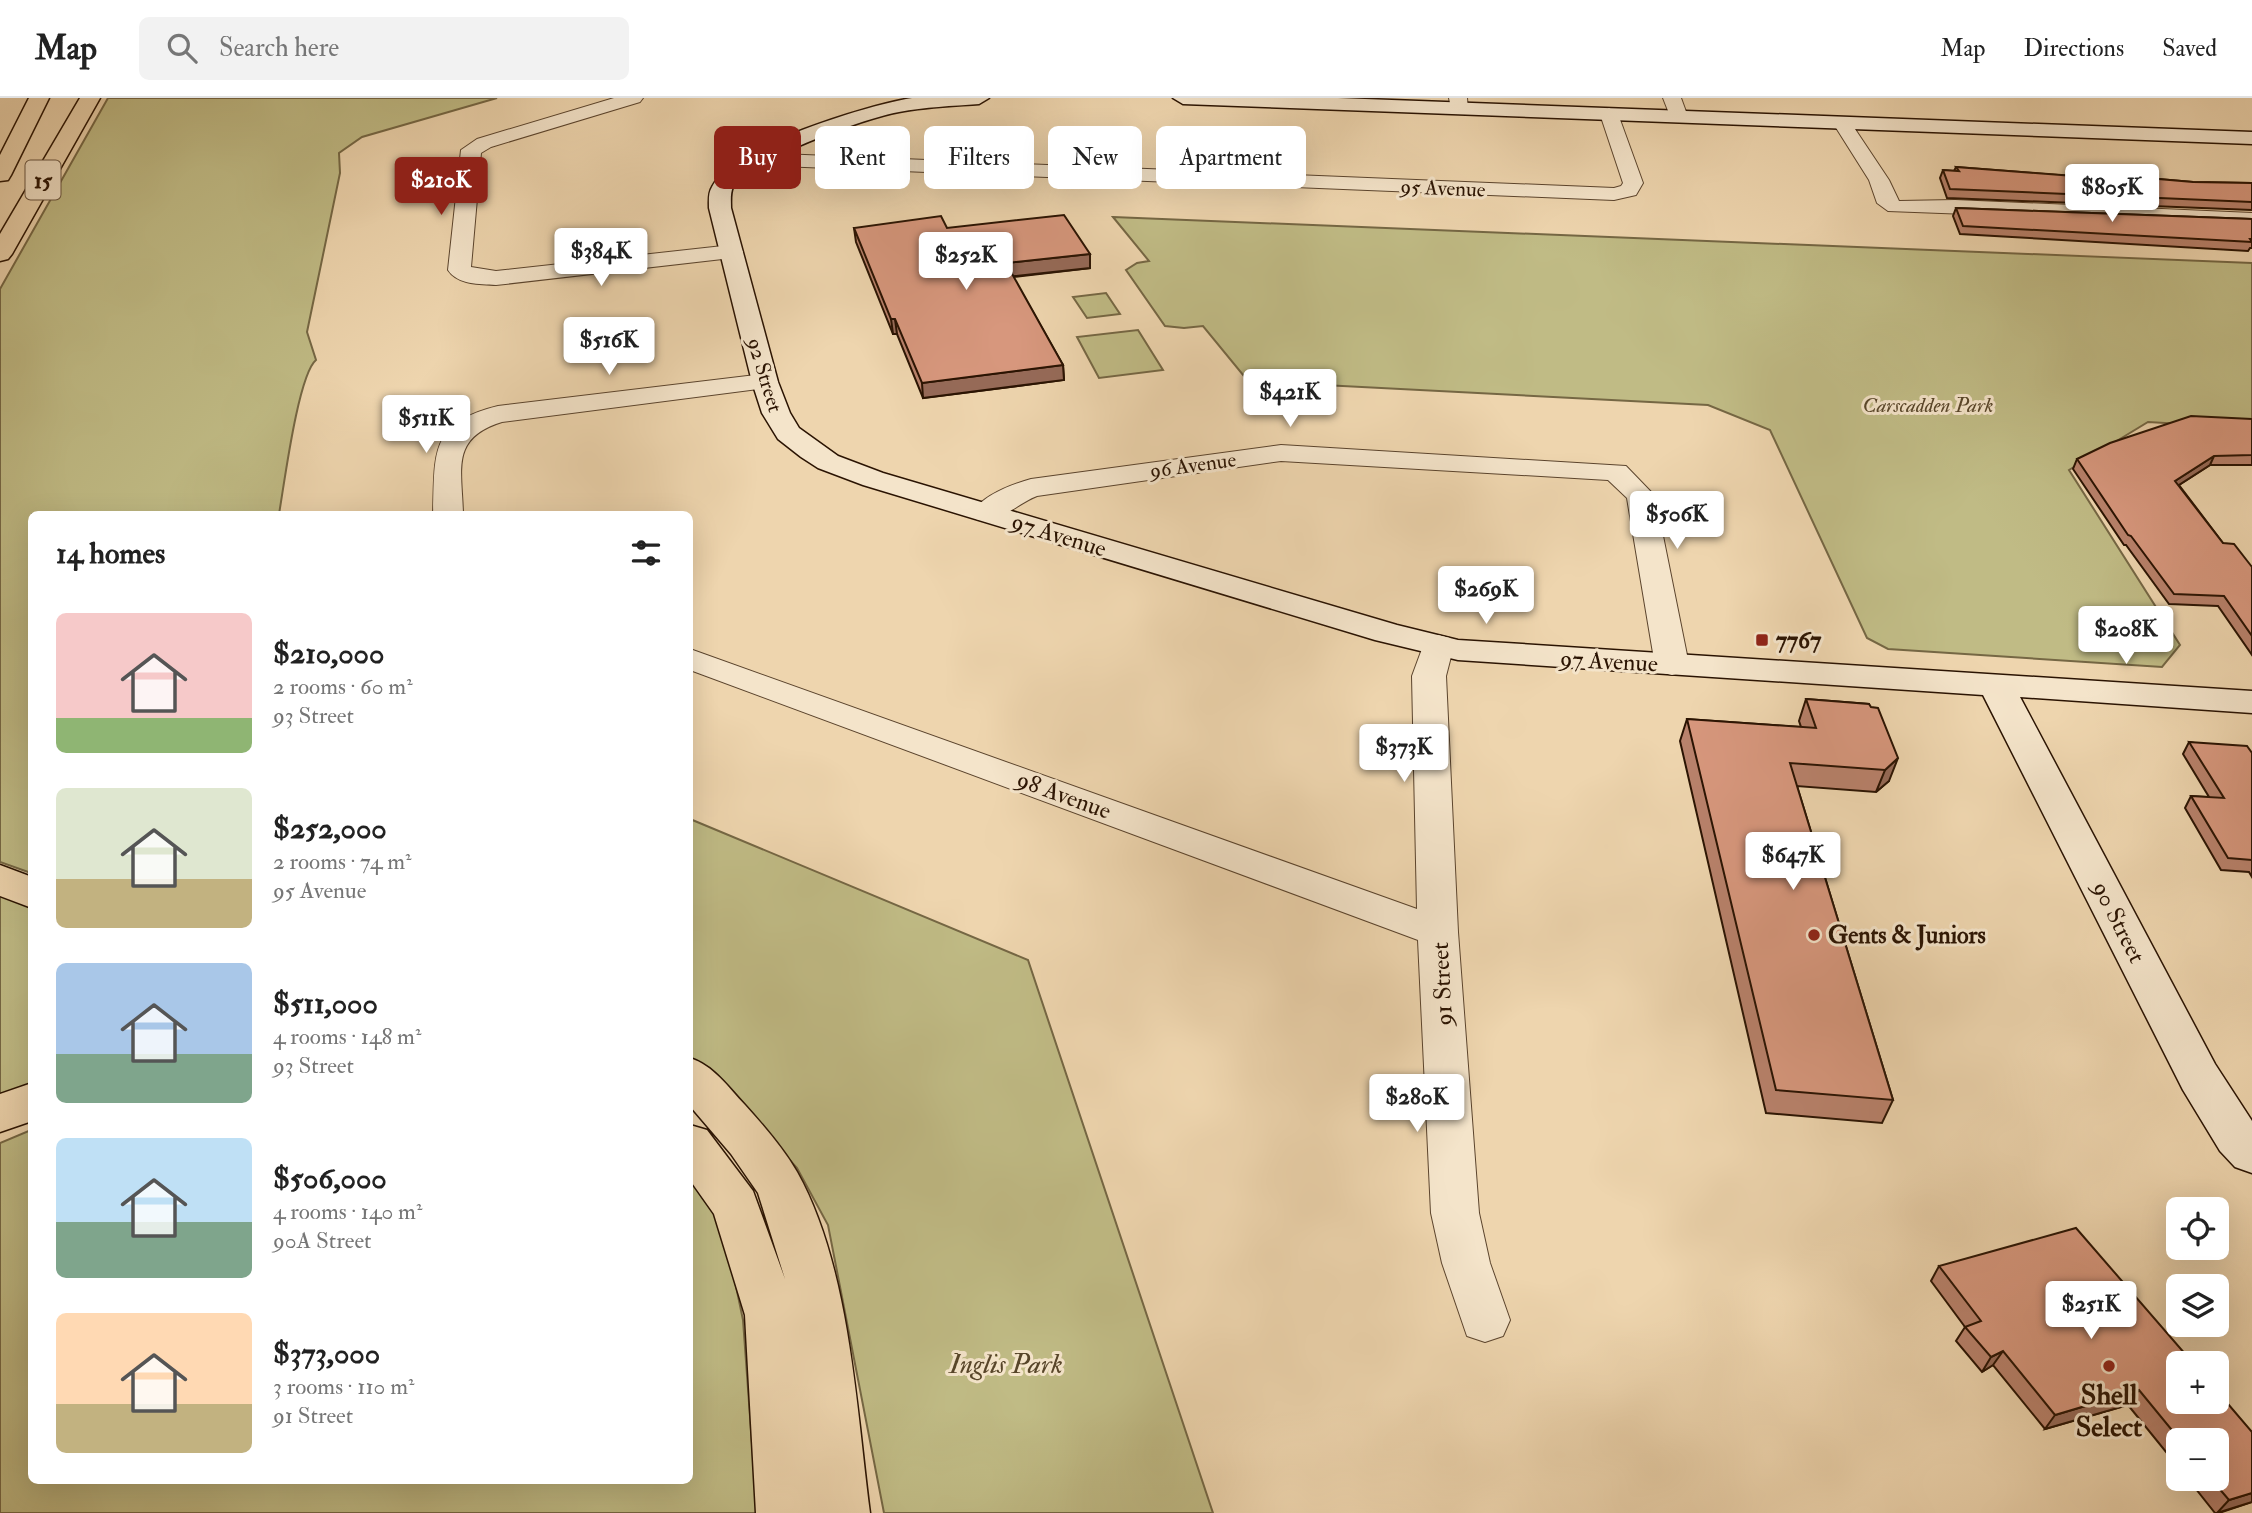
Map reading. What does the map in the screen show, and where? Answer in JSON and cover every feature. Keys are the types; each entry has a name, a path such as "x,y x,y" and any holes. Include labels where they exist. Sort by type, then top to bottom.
{"main road":[{"name":"15","path":"0,174 39,98"},
{"name":"15","path":"0,254 88,101"},
{"path":"0,879 28,892"},
{"path":"693,1079 748,1140 779,1185 797,1233 815,1293 841,1513"},
{"path":"0,1113 28,1102"},
{"path":"693,1148 736,1206 771,1315 785,1513"}],"street":[{"path":"634,98 475,147 469,155 457,266 470,276 496,278 732,252"},
{"path":"801,141 888,108 979,98"},
{"path":"1183,98 1459,103 1609,114 1676,107 1842,123 2252,138"},
{"name":"95 Avenue","path":"801,161 1605,194 1629,191 1633,183 1609,114"},
{"path":"1842,123 1878,180 1888,203 1900,208 1955,206 2252,219"},
{"name":"92 Street","path":"721,189 720,208 765,382 781,423 788,433 811,452 851,472 986,513"},
{"path":"448,511 451,443 467,425 498,414 765,382"},
{"name":"96 Avenue","path":"986,513 1016,493 1031,488 1281,453 1616,472 1641,496 1672,665"},
{"name":"97 Avenue","path":"986,513 1437,645 1482,653 2252,702"},
{"name":"91 Street","path":"1437,645 1429,676 1438,932 1455,1213 1466,1263 1485,1320"},
{"name":"98 Avenue","path":"693,660 1438,932"},
{"name":"90 Street","path":"1996,686 2199,1077 2238,1137 2252,1153"}],"green space":[{"path":"108,98 497,98 362,137 339,153 340,173 307,332 316,360 303,386 279,511 28,511 28,872 0,862 0,289"},
{"name":"Carscadden Park","path":"1113,217 2252,263 2252,428 2148,422 2069,470 2180,645 2162,667 1888,649 1867,638 1770,430 1708,405 1248,381 1203,326 1165,326 1126,270 1137,263 1149,261"},
{"path":"1106,293 1120,314 1087,318 1073,297"},
{"path":"1138,330 1163,370 1099,378 1077,337"},
{"name":"Inglis Park","path":"693,820 1028,960 1213,1513 884,1513 828,1225 797,1168 735,1099 693,1072"},
{"path":"0,889 28,898 28,1092 0,1102"},
{"path":"28,1131 28,1484 693,1484 693,1174 722,1219 743,1320 757,1513 0,1513 0,1143"}],"building":[{"path":"1956,167 2114,179 2112,175 2193,182 2252,183 2252,202 1950,189 1943,170 1959,171"},
{"path":"1956,208 2252,219 2252,242 1963,226"},
{"path":"1064,215 1090,254 1006,263 1063,365 922,383 895,319 891,319 854,228 941,216 947,228"},
{"path":"2191,416 2252,419 2252,455 2214,456 2175,481 2223,543 2234,544 2252,567 2252,636 2224,596 2174,594 2128,535 2077,459 2110,443"},
{"path":"1806,699 1869,704 1878,708 1898,758 1885,770 1790,763 1893,1100 1776,1090 1687,719 1816,728"},
{"path":"2189,742 2247,746 2252,753 2252,860 2228,858 2191,796 2224,798"},
{"path":"2076,1228 2166,1332 2166,1337 2170,1337 2183,1351 2166,1351 2166,1414 2229,1414 2229,1405 2252,1432 2252,1493 2229,1500 2221,1491 2229,1491 2229,1428 2170,1428 2139,1390 2055,1415 2003,1351 1991,1357 1965,1327 1981,1321 1939,1266"}],"place":[{"name":"7767","path":"1762,640"},
{"name":"Gents & Juniors","path":"1814,935"},
{"name":"Shell Select","path":"2109,1366"}]}
